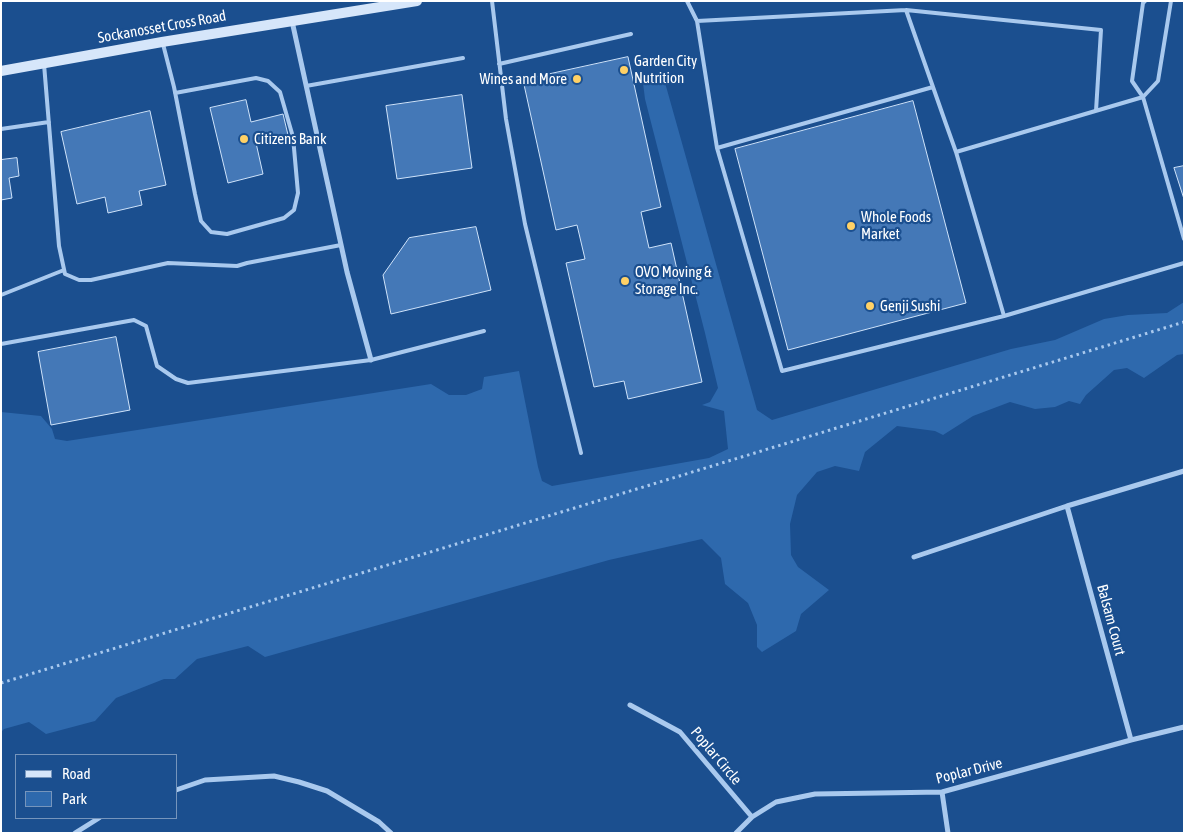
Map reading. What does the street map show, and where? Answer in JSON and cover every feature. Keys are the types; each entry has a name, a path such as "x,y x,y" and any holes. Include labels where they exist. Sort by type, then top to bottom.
{"street":[{"name":"Sockanosset Cross Road","path":"1,70 417,1"},
{"path":"292,21 347,272 371,360"},
{"path":"914,557 1067,506 1184,471"},
{"name":"Balsam Court","path":"1067,506 1131,740"},
{"name":"Poplar Circle","path":"630,705 680,732 752,817"},
{"name":"Poplar Drive","path":"736,833 752,817 776,802 815,794 942,792 1184,727"},
{"path":"178,789 205,780 274,776 327,791 379,822 391,833"},
{"path":"942,792 948,833"},
{"path":"75,833 98,819"}],"lane":[{"path":"492,1 506,119 525,224 581,453"},
{"path":"687,1 697,21 717,148 782,371 1004,316 1184,263"},
{"path":"1144,1 1132,81 1143,97 1184,239"},
{"path":"956,152 1143,97 1158,81 1171,1"},
{"path":"697,21 906,10 1101,30 1096,111"},
{"path":"906,10 956,152 1004,316"},
{"path":"499,64 632,34"},
{"path":"162,42 175,93 201,220 211,232 227,234 284,218 294,210 298,193 293,137 280,92 268,81 256,78 175,93"},
{"path":"306,86 463,58"},
{"path":"44,63 59,246 65,274 79,280 91,280 168,263 237,266 341,245"},
{"path":"717,148 933,87"},
{"path":"1,129 49,122"},
{"path":"1,295 64,270"},
{"path":"1,344 134,320 146,326 157,366 176,379 188,383 371,360 484,331"}],"path":[{"path":"1,683 1184,322"}],"green space":[{"path":"662,72 757,410 772,420 1011,349 1055,340 1104,319 1128,315 1167,313 1184,302 1184,354 1177,355 1144,378 1127,368 1114,370 1086,395 1080,404 1069,401 1055,407 1035,409 1010,402 973,416 943,435 935,431 897,426 865,452 859,471 835,466 817,472 797,495 790,524 791,555 798,567 829,590 801,614 796,631 762,652 757,647 757,625 748,603 725,584 721,558 702,539 609,560 265,657 248,646 197,659 175,679 164,679 116,698 95,721 46,734 29,722 4,729 1,732 1,412 41,416 52,429 55,439 67,441 431,384 449,395 466,395 482,389 484,377 519,371 542,481 552,486 709,458 728,449 724,411 702,405 710,402 718,388 645,99 643,83"}],"building":[{"path":"628,57 661,207 641,212 649,248 671,243 702,382 628,399 624,381 594,387 566,263 585,259 577,225 556,230 523,80"},
{"path":"462,95 472,168 397,179 386,106"},
{"name":"Citizens Bank","path":"246,100 251,122 283,114 288,135 256,143 263,174 228,183 210,108"},
{"name":"Whole Foods Market","path":"913,101 966,303 788,350 735,149"},
{"path":"150,111 166,185 139,191 142,205 108,213 105,197 77,204 61,132"},
{"path":"17,158 19,176 9,178 12,198 1,200 1,160"},
{"path":"1184,166 1184,199 1174,168"},
{"path":"476,227 491,290 391,314 383,275 409,238"},
{"path":"116,337 130,410 51,425 38,352"}],"place":[{"name":"Garden City Nutrition","path":"624,70"},
{"name":"Wines and More","path":"577,79"},
{"name":"Citizens Bank","path":"244,139"},
{"name":"Whole Foods Market","path":"851,226"},
{"name":"OVO Moving & Storage Inc.","path":"625,281"},
{"name":"Genji Sushi","path":"870,306"}]}
